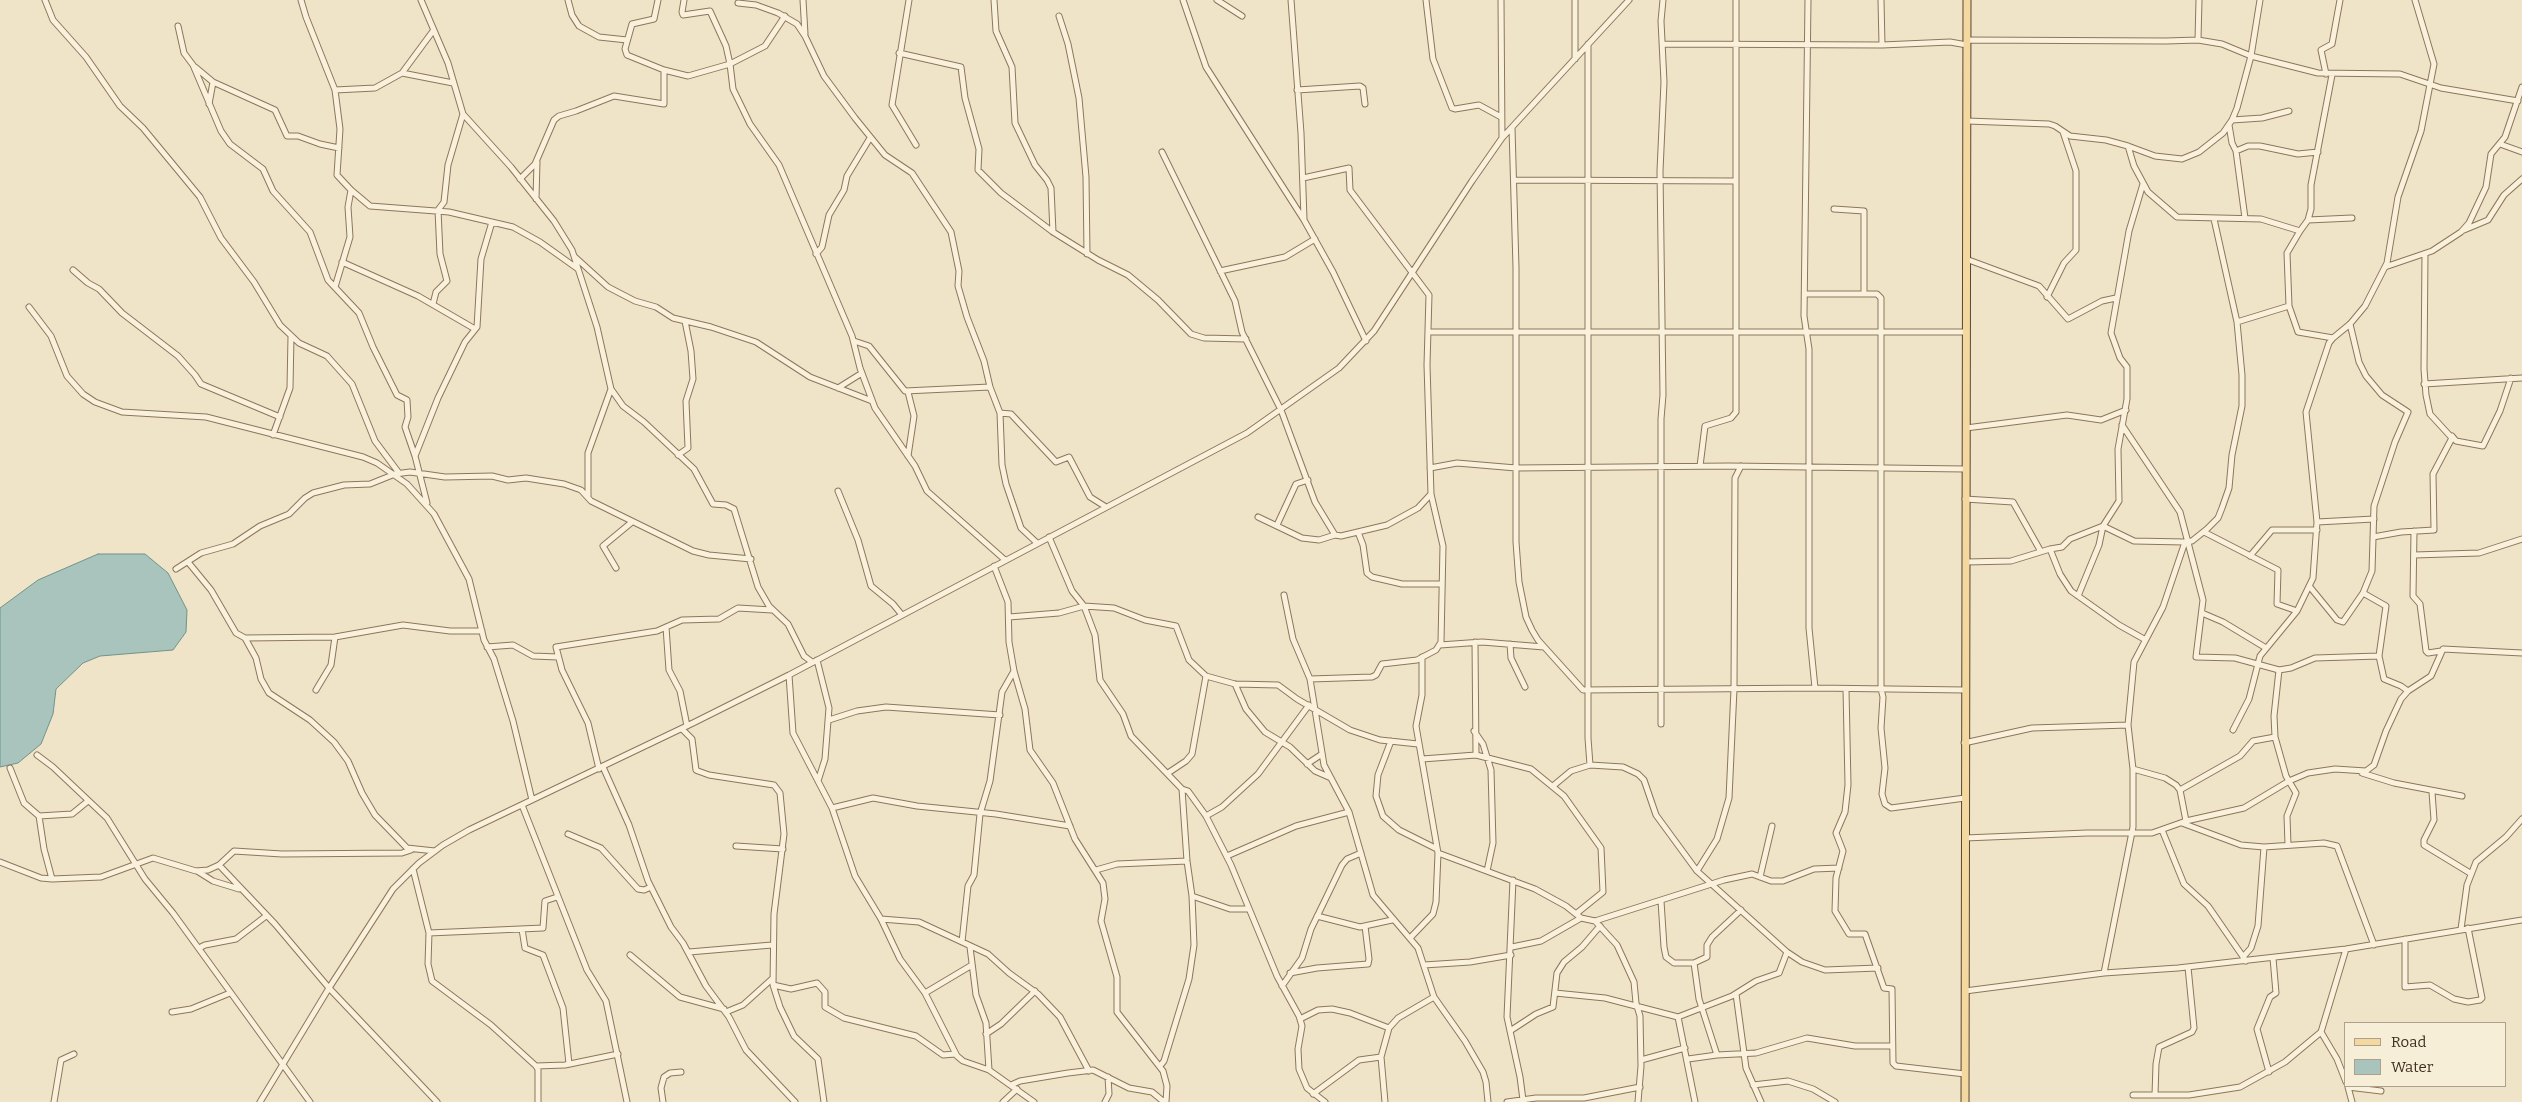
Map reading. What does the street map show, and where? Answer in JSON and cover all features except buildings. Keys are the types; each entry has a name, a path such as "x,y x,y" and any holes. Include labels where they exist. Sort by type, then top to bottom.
{"main road":[{"path":"1964,1102 1967,0"}],"street":[{"path":"44,0 53,20 86,57 120,106 143,128 200,197 221,238 254,282 280,325 299,343 327,356 352,384 375,441 397,474 428,504"},
{"path":"301,0 306,17 336,90 340,129 337,175 351,190 370,206 438,210 492,222 521,231 578,269"},
{"path":"421,0 448,63 463,114 536,199 565,239 574,257 597,328 611,389 623,406 644,422 694,469 713,504 726,505 734,509 751,559 758,587 772,610 788,624 804,656 815,661 829,708 825,759 818,781"},
{"path":"568,0 572,15 579,26 599,36 627,40"},
{"path":"658,0 654,19 634,22 627,40 627,55 679,74 696,75 730,64 765,46 786,16"},
{"path":"684,0 683,15 710,11 723,38 730,64 731,85 740,106 779,165 854,341 872,402 908,456 927,491 1005,560"},
{"path":"803,0 806,36"},
{"path":"910,0 899,53 892,105 916,145"},
{"path":"994,0 996,31 1012,67 1015,123 1035,165 1051,188 1053,232"},
{"path":"1183,0 1200,51 1215,83 1304,220 1366,341"},
{"path":"1217,0 1242,16"},
{"path":"1426,0 1433,59 1452,108 1479,105 1501,117"},
{"path":"1574,60 1575,0"},
{"path":"260,1102 329,988 393,889 435,851 469,830 684,728 815,661 1247,434 1339,368 1366,341 1502,138 1629,0"},
{"path":"1661,724 1660,181 1664,82 1662,44 1663,0"},
{"path":"1700,466 1705,426 1731,418 1736,412 1736,0"},
{"path":"1808,0 1809,45 1804,316 1809,349 1809,628 1815,688"},
{"path":"1882,0 1882,45"},
{"path":"2198,40 2199,0"},
{"path":"2245,218 2236,151 2232,143 2231,122 2251,56 2260,0"},
{"path":"2333,338 2298,332 2289,306 2287,253 2308,220 2311,209 2311,185 2318,152 2329,74 2321,50 2332,44 2340,0"},
{"path":"2233,730 2249,699 2257,664 2266,648 2297,611 2310,587 2314,570 2317,522 2305,418 2333,338 2350,324 2365,306 2386,267 2398,197 2415,154 2426,109 2433,58 2415,0"},
{"path":"1293,1 1304,220"},
{"path":"1502,1 1502,138"},
{"path":"738,3 756,5 786,16 797,24 806,36 824,76 885,155 912,173 951,232 959,272 958,286 967,318 984,361 990,387 1000,413 1002,465 1006,484 1021,528 1037,544"},
{"path":"1059,16 1075,72 1082,120 1088,254"},
{"path":"178,26 184,53 192,65 221,131 230,144 263,169 274,191 310,232 328,280 359,313 373,347 397,395 406,399 408,418 405,426 428,504 468,579 487,647 494,659 513,720 532,800"},
{"path":"336,90 374,88 402,73 433,31"},
{"path":"1662,44 1735,46 1882,45 1950,42 2198,40 2222,44 2251,56 2329,74 2400,74 2430,84 2518,101"},
{"path":"1588,44 1590,468 1588,738 1590,764"},
{"path":"899,53 961,67 964,98 979,152 979,172 1026,213 1088,254 1128,275 1158,300 1191,334 1204,338 1246,339"},
{"path":"192,65 213,82 275,110 288,137 298,136 339,148"},
{"path":"520,179 531,169 554,120 559,116 614,96 664,104 664,70"},
{"path":"402,73 454,83"},
{"path":"208,105 213,82"},
{"path":"1297,90 1360,86 1364,88 1365,104"},
{"path":"2462,232 2472,219 2486,187 2491,154 2505,137 2522,87"},
{"path":"1967,121 2048,124 2070,136 2106,140 2168,158 2190,158 2214,141 2231,122 2262,118 2289,111"},
{"path":"433,304 436,292 447,281 440,254 438,210 444,202 448,165 463,114"},
{"path":"1512,127 1515,180 1516,542 1519,582 1526,617 1544,648 1578,687 1589,691 1815,688 1964,690"},
{"path":"2048,297 2064,263 2076,250 2076,171 2063,132"},
{"path":"816,254 822,247 829,215 844,190 847,176 870,138"},
{"path":"2500,144 2522,152"},
{"path":"2128,146 2148,192 2175,216 2214,219 2266,219 2300,230"},
{"path":"2236,151 2260,146 2298,154 2318,152"},
{"path":"1162,152 1236,301 1240,326 1281,410 1315,502 1335,535"},
{"path":"536,199 537,158"},
{"path":"1303,178 1349,168 1350,190 1429,295 1430,332 1427,366 1431,494 1443,546 1440,645 1436,650 1411,661 1382,664 1376,676 1372,677 1310,679"},
{"path":"2386,267 2425,254 2462,232 2488,220 2504,195 2522,179"},
{"path":"1515,180 1736,181"},
{"path":"2078,596 2099,545 2103,526 2119,501 2118,449 2126,410 2127,367 2120,358 2111,333 2130,231 2144,183"},
{"path":"335,287 350,237 348,207 351,190"},
{"path":"1834,209 1864,212 1864,294"},
{"path":"2308,220 2352,218"},
{"path":"1966,562 2010,561 2040,550 2062,547 2070,539 2103,526 2134,540 2187,542 2204,532 2218,518 2229,488 2232,455 2243,393 2237,322 2214,219"},
{"path":"415,456 438,398 465,342 478,323 481,259 492,222"},
{"path":"1220,271 1285,257 1315,239"},
{"path":"2425,254 2424,384 2430,414 2456,441 2483,446 2500,411 2511,378"},
{"path":"574,257 608,286 635,301 652,305 673,318 756,342 810,377 872,402"},
{"path":"1966,259 2039,286 2068,319 2102,301 2116,298"},
{"path":"342,262 433,304 475,329"},
{"path":"73,270 88,283 99,289 122,313 178,356 195,374 201,384 280,417"},
{"path":"1805,294 1876,294 1881,298 1883,468 1881,689 1884,697 1882,728 1886,768 1882,794 1885,804 1891,808 1964,798"},
{"path":"2237,322 2289,306"},
{"path":"28,307 52,336 67,376 83,394 95,402 122,412 196,415 363,457 397,474"},
{"path":"678,455 688,448 686,401 692,384 691,351 685,321"},
{"path":"2310,587 2337,620 2343,622 2363,593 2371,575 2375,502 2408,412 2382,395 2366,376 2359,362 2350,324"},
{"path":"1430,332 1965,332"},
{"path":"274,435 290,388 291,336"},
{"path":"854,341 869,346 908,392 914,416 908,456"},
{"path":"838,388 862,373"},
{"path":"2424,384 2522,378"},
{"path":"908,392 990,387"},
{"path":"588,497 588,453 611,389"},
{"path":"1966,428 2067,415 2101,420 2126,410"},
{"path":"1000,413 1011,414 1056,462 1069,457 1090,497 1106,507"},
{"path":"2122,425 2178,508 2203,600 2196,658 2224,657 2279,670 2291,668 2315,658 2379,656"},
{"path":"2374,537 2434,530 2433,474 2452,436"},
{"path":"1430,468 1457,463 1516,468 1741,466 1965,469"},
{"path":"1728,466 1735,478"},
{"path":"1697,871 1718,838 1728,805 1734,689 1735,478 1741,466"},
{"path":"176,569 207,551 233,544 260,526 289,514 304,498 313,493 344,485 370,484 397,474 410,472 419,475 486,475 508,480 526,478 564,484 581,490 588,497 632,522 700,553 751,559"},
{"path":"1277,525 1296,484 1308,480"},
{"path":"838,491 858,540 871,586 894,604 902,615"},
{"path":"1258,517 1302,538 1312,540 1335,535 1341,536 1394,522 1418,508 1431,494"},
{"path":"1965,499 2013,502 2040,550"},
{"path":"2317,522 2374,519"},
{"path":"616,568 603,546 632,522"},
{"path":"2250,556 2272,530 2317,530"},
{"path":"2414,531 2412,589 2414,599 2420,604 2426,651 2428,653 2447,648 2522,653"},
{"path":"1358,532 1363,545 1367,573 1372,577 1402,584 1442,584"},
{"path":"2204,532 2279,571 2277,604 2297,611"},
{"path":"1049,537 1072,590 1084,606 1095,635 1100,680 1123,714 1133,740 1182,789 1188,791 1206,816 1227,856 1282,986 1300,1019 1302,1026 1298,1049 1298,1069 1308,1088 1325,1102"},
{"path":"2414,556 2484,552 2522,539"},
{"path":"2104,973 2134,810 2133,769 2128,726 2131,676 2134,662 2144,639 2153,628 2163,606 2187,542"},
{"path":"2050,549 2066,585 2078,596 2119,625 2144,639"},
{"path":"188,562 211,590 236,633 245,638 335,637 403,625 450,631 482,631"},
{"path":"994,566 1006,596 1014,671 1025,709 1030,750 1053,783 1079,847 1096,870 1105,889 1101,921 1117,978 1117,1012 1132,1034 1160,1066 1167,1086 1165,1102"},
{"path":"2363,593 2386,606 2379,656 2384,679 2408,691"},
{"path":"1284,595 1293,639 1310,679 1317,709 1322,754 1331,779 1349,812 1373,895 1392,920 1411,937 1424,965 1434,997 1465,1040 1483,1072 1488,1102"},
{"path":"1009,617 1059,613 1084,606 1114,608 1145,620 1176,626 1189,660 1206,676 1235,684 1278,685 1350,730 1391,741 1418,744"},
{"path":"772,610 738,608 719,619 682,620 658,631 558,646 555,650 588,723 601,768 629,825 651,887 671,926 689,952 706,986 726,1011 746,1050 795,1102"},
{"path":"2202,613 2223,622 2266,648"},
{"path":"666,627 669,670 680,692 684,728 692,739 696,770 710,776 774,785 779,789 784,834 772,945 773,985 780,1007 794,1036 818,1059 824,1102"},
{"path":"316,690 331,665 335,637"},
{"path":"245,638 256,658 261,679 269,693 310,720 334,742 348,760 374,815 411,850"},
{"path":"1440,645 1475,642 1544,648"},
{"path":"1475,642 1474,731 1476,755"},
{"path":"1510,644 1511,658 1525,686"},
{"path":"487,647 513,645 533,656 558,657"},
{"path":"2359,772 2366,771 2374,765 2391,720 2408,691 2431,676 2441,651"},
{"path":"1411,937 1435,908 1438,851 1416,726 1422,695 1422,657"},
{"path":"2279,670 2274,716 2275,737 2289,782 2296,796 2286,816 2288,845"},
{"path":"962,942 968,886 974,875 980,814 990,781 1002,692 1014,671"},
{"path":"789,674 793,733 832,808 856,876 881,919 900,959 925,993 955,1054 963,1061 989,1070 1034,1102"},
{"path":"1168,773 1186,762 1192,754 1206,676"},
{"path":"1235,684 1250,715 1265,732 1283,742 1315,771 1331,779"},
{"path":"1846,689 1848,785 1845,812 1836,829 1843,851 1836,884 1835,911 1849,934 1865,934 1884,988 1892,989 1892,1063 1896,1066 1964,1074"},
{"path":"1206,816 1222,807 1258,774 1309,705"},
{"path":"829,720 857,711 886,707 1000,715"},
{"path":"1964,743 2032,728 2128,726"},
{"path":"1474,731 1488,758 1493,843 1487,871"},
{"path":"2180,790 2240,756 2253,741 2275,737"},
{"path":"1391,741 1378,775 1376,796 1383,816 1399,830 1438,851 1545,894 1581,918 1595,921 1661,901 1711,883 1752,874 1783,881 1814,869 1839,868"},
{"path":"1307,764 1322,754"},
{"path":"37,755 53,767 107,818 150,886 199,948 282,1066 310,1102"},
{"path":"1422,759 1476,755 1531,769 1564,796 1601,848 1603,892 1576,913"},
{"path":"1553,786 1570,771 1590,764 1623,767 1638,774 1644,780 1656,815 1697,871 1787,952 1807,965 1825,970 1878,968"},
{"path":"10,768 24,803 39,816 44,849 52,879"},
{"path":"2133,769 2165,778 2174,783 2180,790 2184,822"},
{"path":"1965,838 2087,833 2152,833 2184,822 2244,808 2289,782 2322,770 2335,769 2359,772 2432,792 2462,796"},
{"path":"1160,1066 1164,1061 1189,979 1194,945 1192,896 1186,861 1182,789"},
{"path":"2432,792 2434,820 2423,843 2470,873"},
{"path":"832,808 873,798 1070,826"},
{"path":"39,816 72,814 88,801"},
{"path":"522,805 557,897 569,920 587,970 606,1001 627,1102"},
{"path":"1227,856 1296,826 1349,812"},
{"path":"2461,930 2470,873 2482,854 2506,837 2522,819"},
{"path":"2184,822 2240,845 2264,848 2324,843 2338,846 2374,945"},
{"path":"1760,877 1772,826"},
{"path":"2162,830 2184,884 2205,902 2244,959"},
{"path":"568,834 601,848 638,889 644,890 651,887"},
{"path":"736,846 783,849"},
{"path":"2244,959 2251,948 2258,926 2264,848"},
{"path":"196,871 208,870 219,864 234,851 292,854 402,853 411,850 435,851"},
{"path":"1282,986 1290,972 1302,958 1317,916 1344,862 1361,853"},
{"path":"0,862 41,878 52,879 101,877 156,858 196,871 212,881 240,889"},
{"path":"1096,870 1123,863 1186,861"},
{"path":"219,864 329,988 437,1102"},
{"path":"413,869 429,933 428,964 432,981 491,1025 536,1066 538,1069 538,1102"},
{"path":"1513,880 1512,947 1507,1012 1523,1100"},
{"path":"1192,896 1230,909 1248,909"},
{"path":"429,933 544,928 545,901 557,897"},
{"path":"1661,901 1666,957 1674,963 1694,963 1707,957 1708,945 1712,937 1741,910"},
{"path":"199,948 236,939 266,916"},
{"path":"1317,916 1355,926 1365,926 1392,920"},
{"path":"1512,947 1540,941 1581,918"},
{"path":"881,919 919,922 988,954 1006,971 1035,991 1060,1017 1089,1071"},
{"path":"1964,991 2104,973 2188,967 2244,959 2273,958 2346,949 2522,920"},
{"path":"1595,921 1622,953 1634,982 1640,1016 1641,1060 1638,1102"},
{"path":"1290,972 1368,964 1365,926"},
{"path":"1510,1031 1536,1014 1553,1007 1557,973 1564,962 1582,947 1600,926"},
{"path":"522,928 525,948 543,955 563,1008 569,1064"},
{"path":"2405,939 2405,987 2430,985 2454,999 2468,1002 2480,1000 2482,998 2468,928"},
{"path":"689,952 772,945"},
{"path":"970,947 976,995 986,1023 989,1070"},
{"path":"2133,1095 2179,1096 2240,1087 2285,1062 2321,1032 2346,949"},
{"path":"1555,993 1605,998 1678,1017 1736,994 1750,984 1779,973 1787,952"},
{"path":"630,955 676,995 726,1011 743,1005 772,978"},
{"path":"1424,965 1470,962 1511,955"},
{"path":"2269,1072 2257,1029 2270,998 2276,993 2273,958"},
{"path":"1694,963 1702,1007 1717,1055"},
{"path":"925,993 972,965"},
{"path":"2155,1095 2156,1064 2159,1047 2194,1031 2188,967"},
{"path":"773,985 790,989 817,983 825,992 825,1007 840,1016 916,1036 943,1055 955,1054"},
{"path":"986,1034 1002,1024 1035,991"},
{"path":"172,1012 191,1009 230,993"},
{"path":"1736,994 1744,1055 1753,1085 1761,1102"},
{"path":"1385,1102 1381,1057 1389,1028 1398,1018 1434,997"},
{"path":"1300,1019 1318,1010 1332,1009 1350,1013 1389,1028"},
{"path":"1678,1017 1688,1059 1695,1102"},
{"path":"2321,1032 2337,1059 2344,1077"},
{"path":"1688,1059 1717,1055 1744,1055 1807,1038 1855,1046 1892,1046"},
{"path":"1641,1060 1685,1048"},
{"path":"54,1102 61,1060 74,1054"},
{"path":"536,1066 569,1064 618,1054"},
{"path":"1314,1094 1359,1060 1381,1057"},
{"path":"1011,1085 1023,1080 1089,1071 1108,1077 1136,1090 1152,1092 1165,1102"},
{"path":"663,1102 661,1088 664,1077 670,1073 681,1072"},
{"path":"1105,1102 1109,1094 1108,1077"},
{"path":"1753,1085 1788,1082 1813,1088 1835,1102"},
{"path":"1507,1102 1578,1098 1640,1087"},
{"path":"2348,1087 2352,1102"},
{"path":"2358,1087 2381,1091"},
{"path":"1003,1102 1017,1089"},
{"path":"2179,1096 2185,1102"}],"water":[{"path":"98,554 145,554 168,573 187,610 186,632 173,650 100,656 83,663 56,689 53,714 41,744 18,763 0,767 0,608 38,580"}]}
